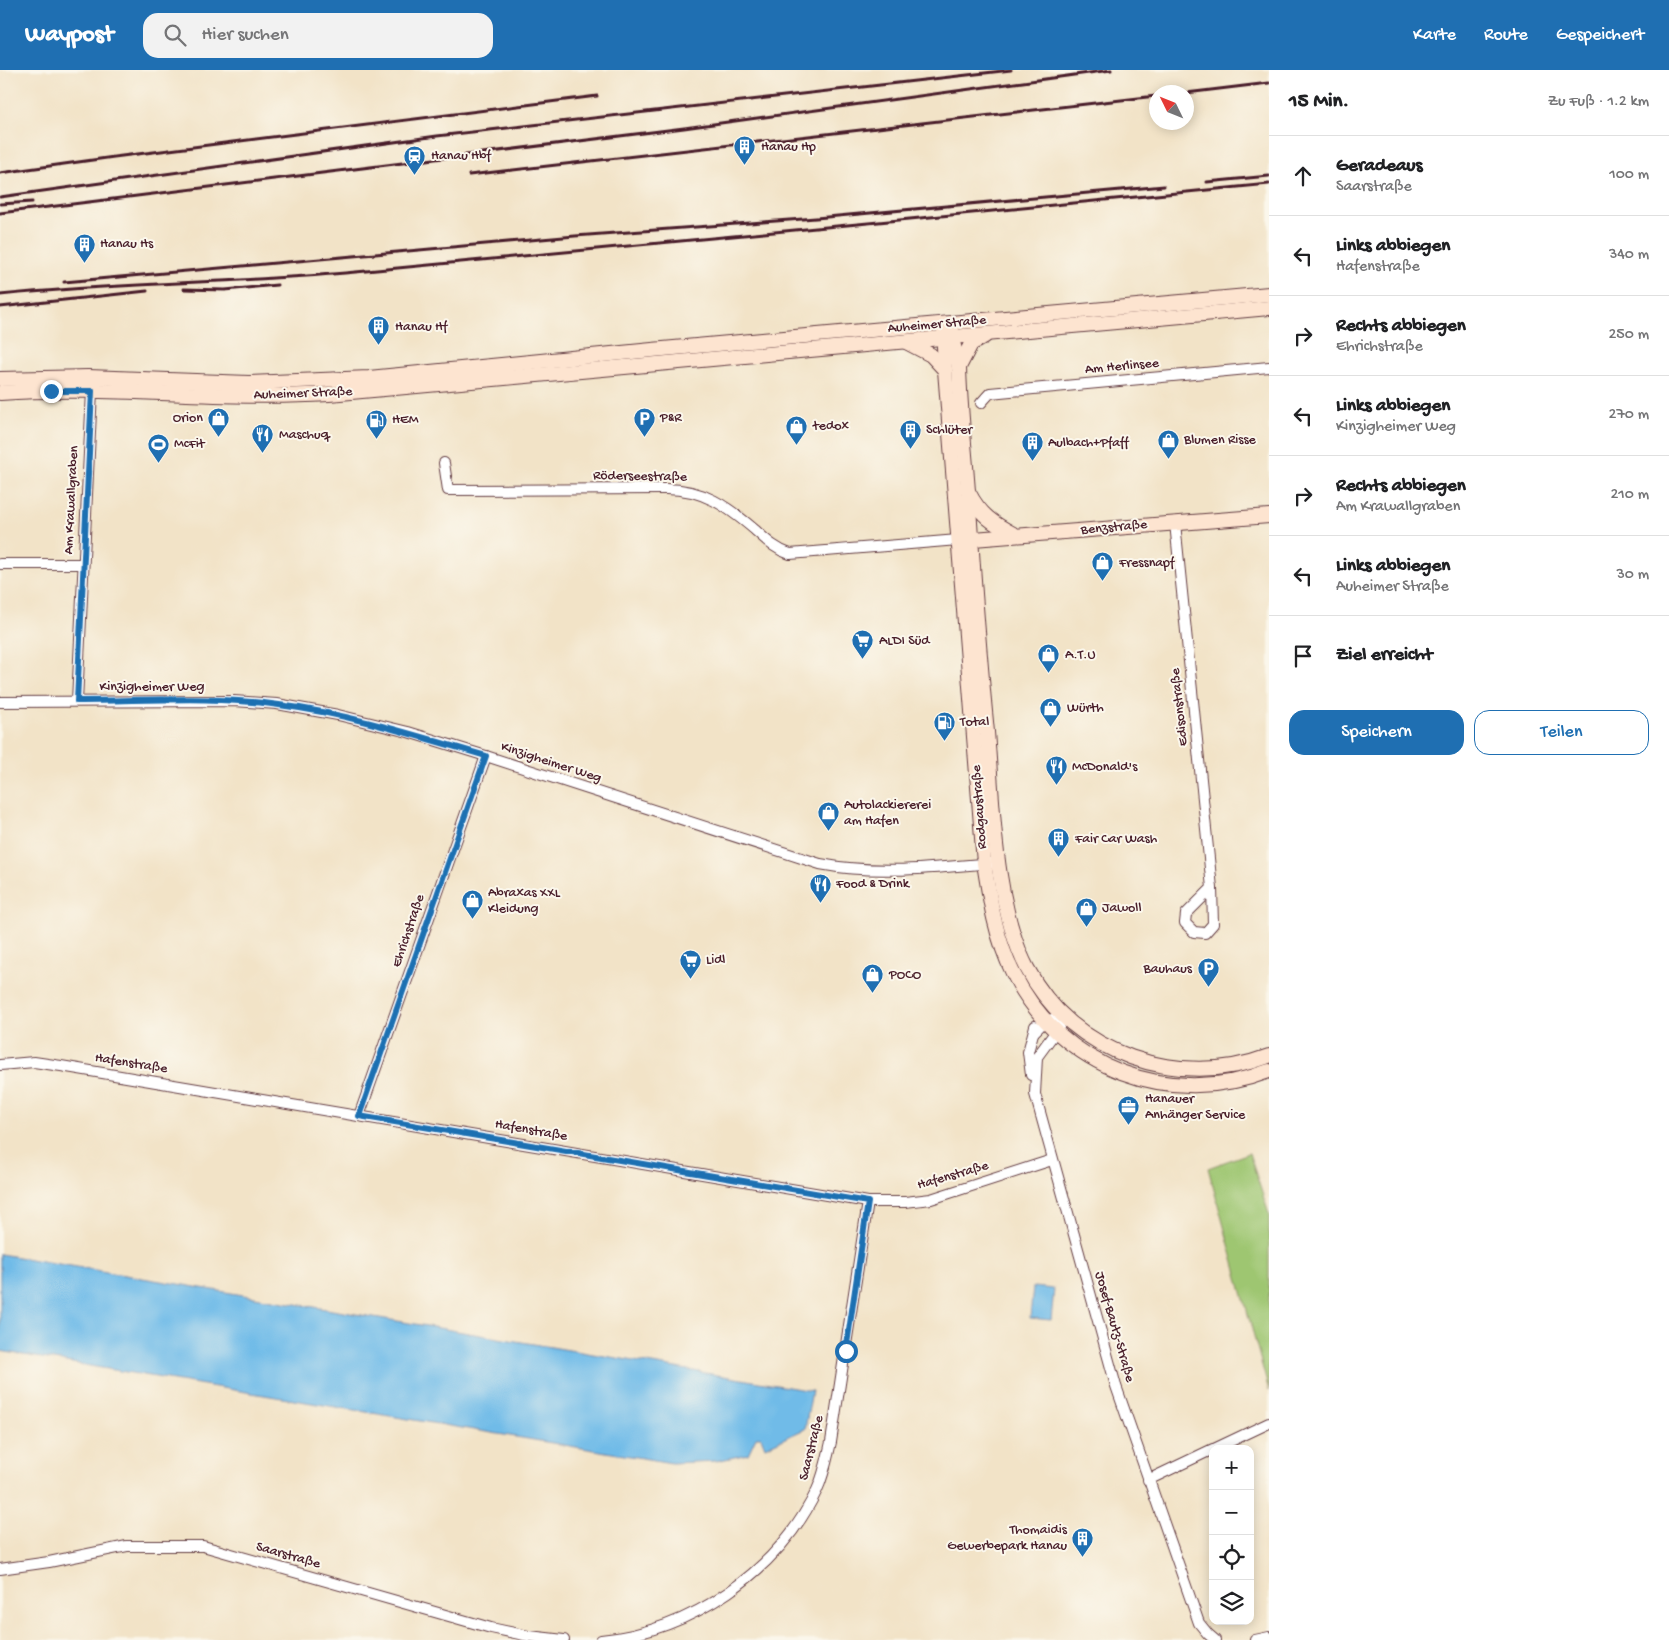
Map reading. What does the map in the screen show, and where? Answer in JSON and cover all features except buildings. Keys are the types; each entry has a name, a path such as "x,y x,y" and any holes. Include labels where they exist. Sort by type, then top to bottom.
{"main road":[{"name":"Auheimer Straße","path":"0,379 88,377 197,383 302,382 368,378 605,354 1269,294"},
{"name":"Auheimer Straße","path":"0,393 92,391 247,397 312,396 1269,308"},
{"path":"930,326 948,337 961,323"},
{"path":"903,341 931,355 952,369 971,344 989,334"},
{"name":"Rodgaustraße","path":"948,337 944,346 952,369 968,490 964,540 999,862 1006,905 1020,952 1035,982 1063,1016 1104,1046 1144,1063 1210,1070 1240,1065 1269,1056"},
{"name":"Rodgaustraße","path":"952,369 984,863 990,902 1001,944 1014,974 1032,1006 1056,1031 1098,1062 1137,1078 1185,1086 1216,1085 1247,1079 1269,1071"},
{"path":"968,490 975,506 989,520 1016,535"},
{"name":"Benzstraße","path":"964,540 1269,516"}],"street":[{"path":"605,354 606,369"},
{"name":"Am Herlinsee","path":"981,404 990,393 1269,367"},
{"name":"Am Krawallgraben","path":"77,701 82,564 92,391"},
{"name":"Röderseestraße","path":"444,463 448,490 666,489 694,492 708,496 729,509 774,546 790,554 964,540"},
{"name":"Edisonstraße","path":"1175,523 1212,888"},
{"path":"0,564 82,564"},
{"name":"Kinzigheimer Weg","path":"0,702 218,700 277,704 374,723 486,756 820,864 845,869 886,871 999,862"},
{"name":"Ehrichstraße","path":"359,1116 486,756"},
{"path":"1032,1006 1035,1019 1034,1032 1028,1052 1035,1090"},
{"path":"1034,1032 1045,1021 1063,1016"},
{"name":"Josef-Bautz-Straße","path":"1063,1016 1056,1031 1037,1057 1035,1090 1052,1160 1116,1386 1199,1623 1215,1640"},
{"name":"Hafenstraße","path":"0,1065 34,1062 868,1202 905,1202 931,1199 1052,1160"},
{"name":"Saarstraße","path":"601,1640 658,1627 692,1614 718,1599 741,1582 773,1552 808,1506 823,1474 831,1442 868,1202"},
{"path":"1222,1445 1269,1423"},
{"path":"1148,1480 1209,1451"},
{"name":"Saarstraße","path":"0,1569 49,1562 119,1547 147,1544 203,1546 491,1628 529,1636 564,1640"},
{"path":"1255,1640 1269,1637"}],"green space":[{"path":"1249,1153 1269,1214 1269,1391 1208,1168"}],"water":[{"path":"0,1254 812,1391 805,1429 765,1447 761,1437 756,1437 748,1454 716,1461 672,1463 0,1351"},
{"path":"1033,1287 1054,1289 1051,1320 1030,1318"}],"railway":[{"path":"0,197 437,136 1011,70"},
{"path":"0,213 684,128 1111,70"},
{"path":"1194,92 1269,83"},
{"path":"0,173 597,96"},
{"path":"469,175 1149,97"},
{"path":"1207,182 1269,176"},
{"path":"0,295 86,288 345,273 1269,184"},
{"path":"64,282 575,236 816,218 1164,186"},
{"path":"0,204 32,202"},
{"path":"184,289 225,290 277,285"},
{"path":"0,307 147,291"}],"place":[{"name":"Hanau Hp","path":"745,166"},
{"name":"Hanau Hbf","path":"415,175"},
{"name":"Hanau Hs","path":"84,263"},
{"name":"Hanau Hf","path":"379,346"},
{"name":"Orion","path":"219,437"},
{"name":"P&R","path":"644,437"},
{"name":"HEM","path":"376,439"},
{"name":"tedox","path":"797,445"},
{"name":"Schlüter","path":"910,449"},
{"name":"Maschuq","path":"263,454"},
{"name":"Blumen Risse","path":"1168,459"},
{"name":"Aulbach+Pfaff","path":"1032,462"},
{"name":"McFit","path":"158,463"},
{"name":"Fressnapf","path":"1103,582"},
{"name":"ALDI Süd","path":"863,660"},
{"name":"A.T.U","path":"1049,674"},
{"name":"Würth","path":"1051,727"},
{"name":"Total","path":"944,741"},
{"name":"McDonald's","path":"1056,786"},
{"name":"Autolackiererei am Hafen","path":"828,832"},
{"name":"Fair Car Wash","path":"1059,858"},
{"name":"Food & Drink","path":"820,903"},
{"name":"Abraxas XXL Kleidung","path":"472,920"},
{"name":"Jawoll","path":"1086,927"},
{"name":"Lidl","path":"690,979"},
{"name":"Bauhaus","path":"1208,988"},
{"name":"POCO","path":"873,994"},
{"name":"Hanauer Anhänger Service","path":"1129,1126"},
{"name":"Thomaidis Gewerbepark Hanau","path":"1083,1557"}],"route":[{"path":"51,391 92,391 90,399 82,564 77,701 218,700 277,704 374,723 486,756 359,1116 868,1202 846,1351"}]}
